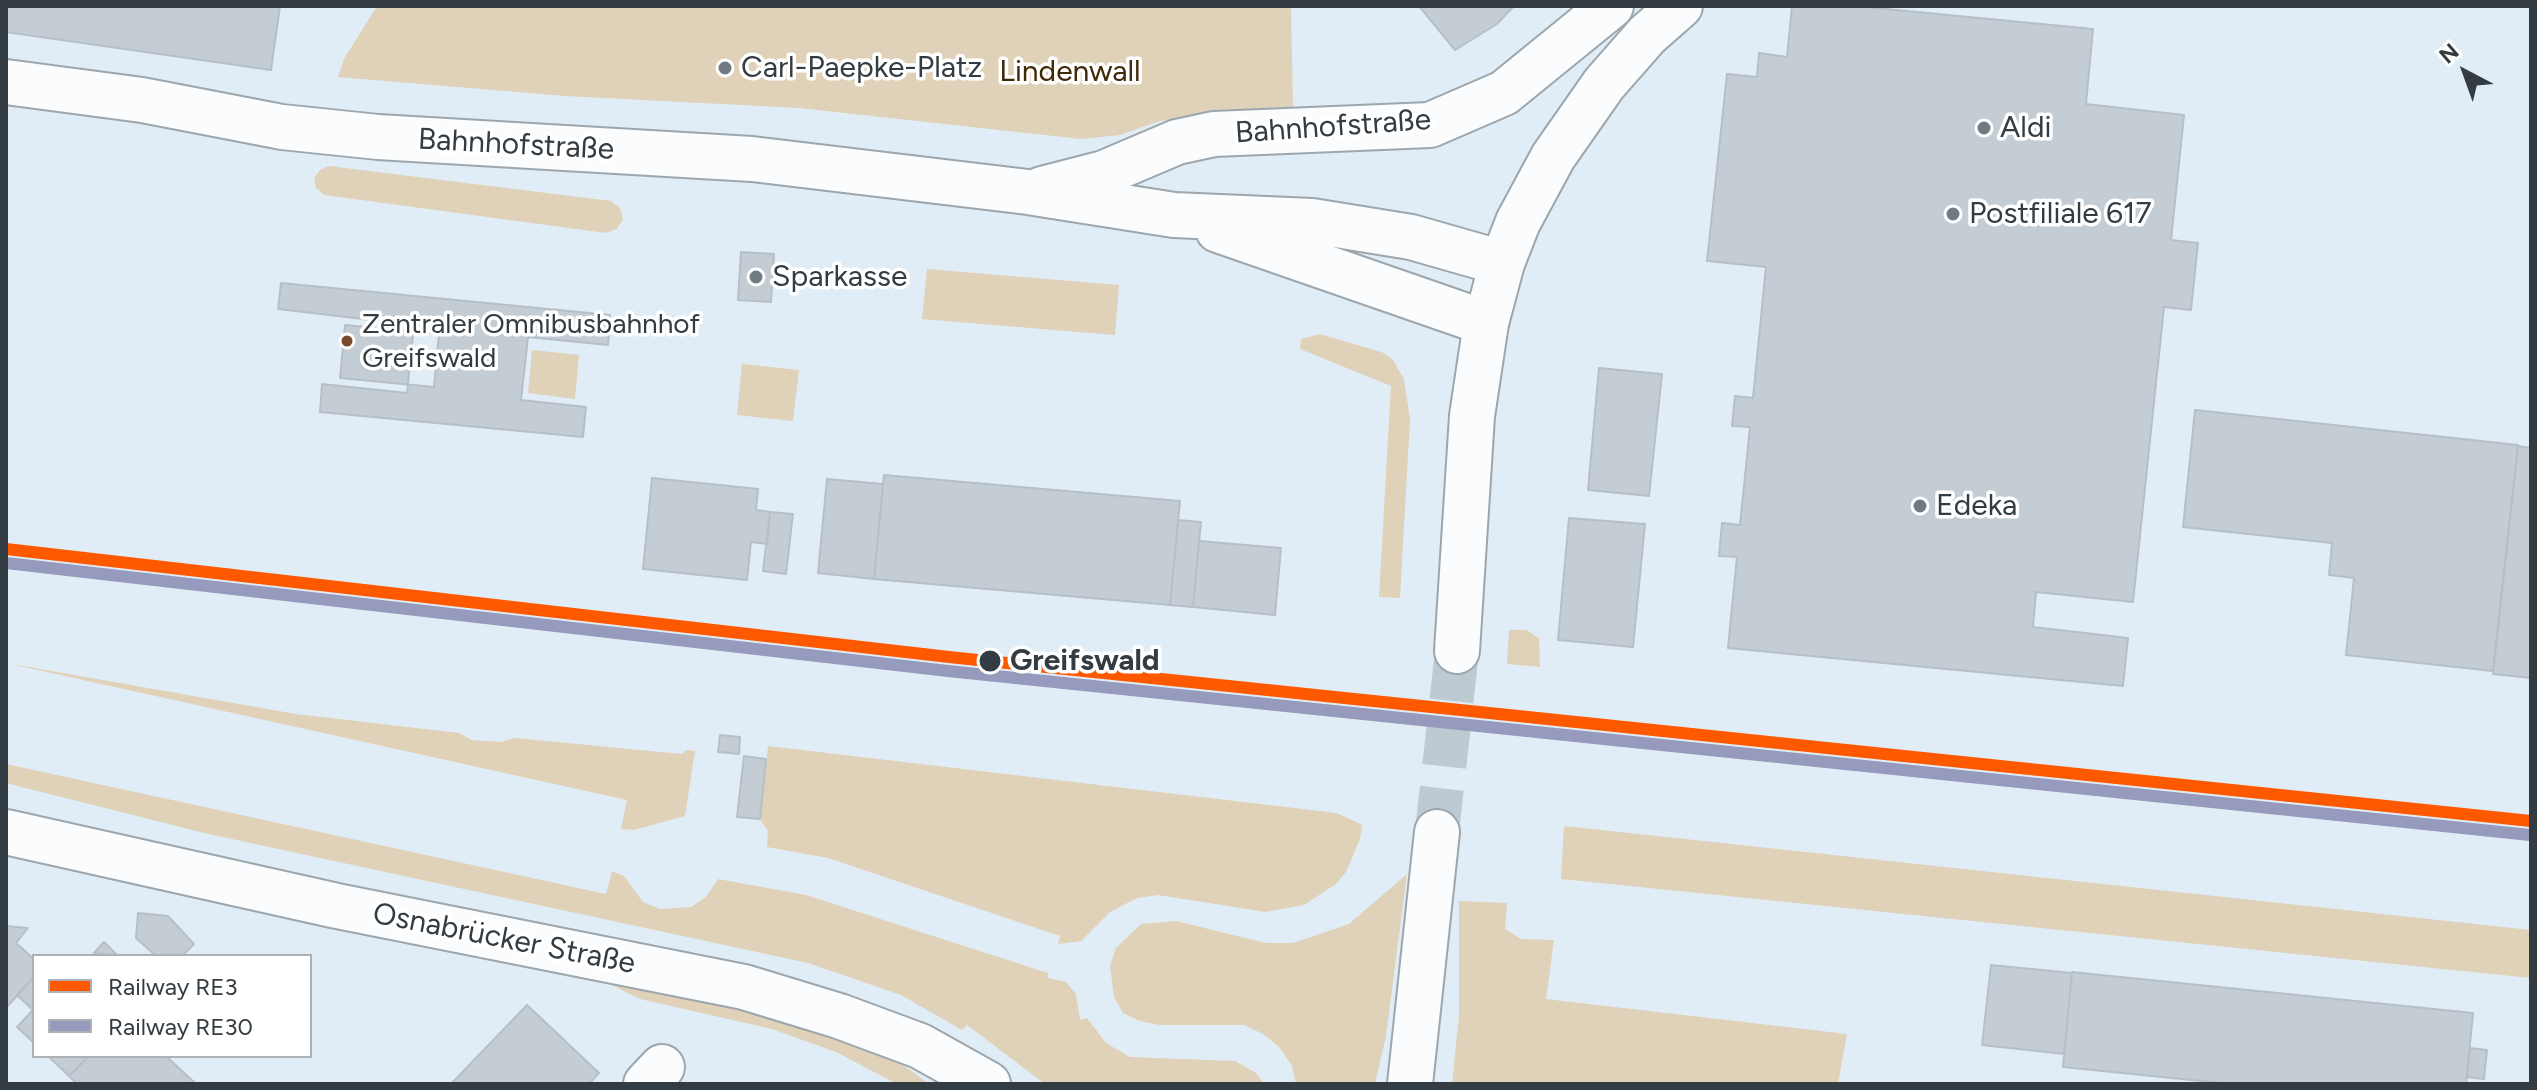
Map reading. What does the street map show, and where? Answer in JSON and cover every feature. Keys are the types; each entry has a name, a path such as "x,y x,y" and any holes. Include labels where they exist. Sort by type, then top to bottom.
{"street":[{"name":"Bahnhofstraße","path":"1028,192 1104,173 1177,142 1214,134 1430,125 1504,93 1611,6"},
{"path":"1457,651 1472,416 1486,323 1502,263 1518,222 1561,145 1604,84 1647,35 1680,6"},
{"name":"Bahnhofstraße","path":"6,82 142,100 282,127 378,137 752,159 1028,192 1174,215 1312,221 1411,237 1502,263"},
{"name":"Bahnhofstraße","path":"1174,215 1486,323"},
{"name":"Osnabrücker Straße","path":"6,832 321,903 744,987 839,1016 920,1046 988,1084"},
{"path":"1410,1084 1437,832"}],"green space":[{"name":"Lindenwall","path":"377,6 1291,6 1293,107 1160,121 1120,135 1081,139 799,108 565,96 338,77 344,59"},
{"path":"329,166 611,201 620,208 623,219 617,229 606,233 324,195 316,188 314,178 320,170"},
{"path":"927,269 1119,285 1115,335 922,319"},
{"path":"1320,334 1384,353 1393,360 1404,379 1410,419 1400,598 1379,597 1391,386 1300,349 1301,339"},
{"path":"532,350 579,355 575,399 528,393"},
{"path":"742,364 799,370 793,421 737,415"},
{"path":"1509,630 1526,630 1539,638 1540,667 1507,664"},
{"path":"6,663 296,714 459,733 472,740 501,742 515,738 682,754 686,750 695,751 685,816 634,830 621,829 627,800"},
{"path":"768,746 1337,813 1362,825 1360,839 1346,872 1336,884 1304,905 1266,912 1158,895 1137,898 1110,912 1081,941 1058,944 1060,936 828,858 767,847 768,831 760,819"},
{"path":"6,764 606,894 612,871 624,876 643,902 660,909 691,907 706,897 718,879 806,895 1048,973 1048,978 1066,982 1076,994 1080,1020 1087,1018 1106,1043 1130,1057 1235,1061 1256,1073 1264,1084 1045,1084 967,1025 962,1030 901,995 808,963 204,833 6,783"},
{"path":"1564,826 2531,930 2531,978 1561,879"},
{"path":"1407,874 1386,1036 1375,1084 1296,1084 1292,1066 1280,1048 1263,1034 1244,1025 1160,1025 1140,1021 1123,1013 1114,997 1110,966 1116,948 1141,924 1176,921 1266,943 1293,943 1349,924"},
{"path":"1459,901 1507,903 1505,929 1521,939 1554,940 1546,999 1847,1034 1838,1084 1452,1084 1459,1016"},
{"path":"577,960 876,1045 929,1084 897,1084 836,1052 772,1029 640,999 577,968"}],"building":[{"path":"6,6 280,6 271,70 6,32"},
{"path":"1419,6 1514,6 1497,24 1455,50"},
{"path":"1792,6 1855,6 2093,29 2086,104 2184,115 2171,240 2198,243 2191,310 2164,307 2133,602 2036,592 2033,627 2128,638 2123,686 1728,648 1737,557 1719,556 1722,523 1740,525 1750,427 1732,426 1735,396 1753,398 1766,267 1707,261 1727,74 1757,77 1759,53 1787,57"},
{"name":"Sparkasse","path":"741,252 774,254 771,302 738,300"},
{"path":"281,283 610,315 608,345 528,337 521,400 586,407 583,437 320,412 322,384 407,393 414,325 278,309"},
{"path":"345,325 439,334 434,387 340,378"},
{"path":"1599,368 1662,374 1649,496 1588,490"},
{"path":"2195,410 2518,445 2493,671 2346,655 2354,578 2329,575 2332,543 2183,527"},
{"path":"2518,446 2531,448 2531,678 2493,674"},
{"path":"884,475 1180,501 1170,605 874,579"},
{"path":"652,478 758,489 756,510 770,512 767,544 751,542 747,580 643,569"},
{"path":"827,479 883,484 874,579 818,573"},
{"path":"770,512 793,514 786,574 763,571"},
{"path":"1569,518 1645,524 1633,647 1558,640"},
{"path":"1178,520 1201,522 1193,607 1170,605"},
{"path":"1199,541 1281,548 1275,615 1193,607"},
{"path":"720,735 740,737 739,754 718,752"},
{"path":"744,756 766,759 760,819 737,817"},
{"path":"138,913 168,916 194,944 184,954 154,954 136,938"},
{"path":"6,926 28,928 16,943 32,957 32,979 6,1008"},
{"path":"104,942 116,954 102,954 94,953"},
{"path":"1991,965 2072,973 2064,1054 1982,1045"},
{"path":"2072,972 2473,1013 2466,1084 2231,1084 2063,1067"},
{"path":"32,979 32,1009 17,995"},
{"path":"527,1005 599,1073 589,1084 451,1084"},
{"path":"32,1011 32,1041 17,1027"},
{"path":"2470,1048 2487,1050 2484,1079 2467,1077"},
{"path":"50,1058 87,1058 69,1076"},
{"path":"87,1058 168,1058 196,1084 77,1084 69,1076"}],"tunnel":[{"path":"1437,832 1457,651"}],"rail line":[{"name":"RE3","path":"6,549 949,657 2531,821"},
{"name":"RE30","path":"6,563 948,671 2530,835"}],"place":[{"name":"Carl-Paepke-Platz","path":"725,68"},
{"name":"Aldi","path":"1984,128"},
{"name":"Postfiliale 617","path":"1953,214"},
{"name":"Sparkasse","path":"756,277"},
{"name":"Zentraler Omnibusbahnhof Greifswald","path":"347,341"},
{"name":"Edeka","path":"1920,506"},
{"name":"Greifswald","path":"990,661"}]}
